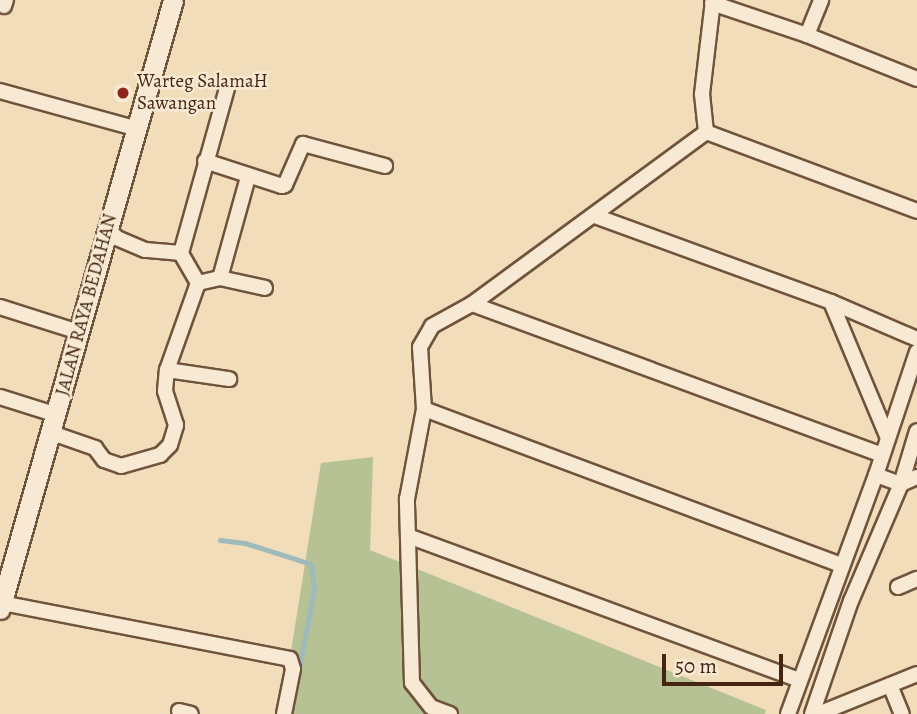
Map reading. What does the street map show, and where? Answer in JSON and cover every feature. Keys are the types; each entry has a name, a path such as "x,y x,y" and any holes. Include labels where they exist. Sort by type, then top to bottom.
{"street":[{"name":"JALAN RAYA BEDAHAN","path":"1,606 55,424 134,128 173,0"},
{"path":"807,35 821,0"},
{"path":"706,132 702,94 713,1 917,79"},
{"path":"198,283 180,253 227,88"},
{"path":"0,91 134,128"},
{"path":"706,132 917,211"},
{"path":"450,714 431,708 412,684 407,499 424,409 421,347 425,335 432,326 472,304 706,132"},
{"path":"205,161 248,177 284,186 303,144 385,166"},
{"path":"220,278 248,177"},
{"path":"595,216 831,302 917,340"},
{"path":"107,228 117,238 145,250 180,253"},
{"path":"198,283 220,278 265,288"},
{"path":"0,397 55,424 95,448 104,460 115,465 160,455 170,444 176,425 165,391 167,370 198,283"},
{"path":"831,302 888,438"},
{"path":"472,304 882,455"},
{"path":"0,307 79,332"},
{"path":"793,713 799,680 876,475 917,352"},
{"path":"167,370 229,379"},
{"path":"424,409 841,565"},
{"path":"812,714 852,600 901,484 917,431"},
{"path":"876,475 901,484 917,477"},
{"path":"408,536 799,680"},
{"path":"898,587 917,579"},
{"path":"1,606 290,659 293,669 284,714"},
{"path":"818,714 917,674"},
{"path":"890,685 902,714"}],"green space":[{"path":"373,457 370,550 766,710 765,714 281,714 321,463"}],"waterway":[{"path":"220,540 245,543 311,564 314,588 298,675"}],"place":[{"name":"Warteg SalamaH Sawangan","path":"123,93"}]}
